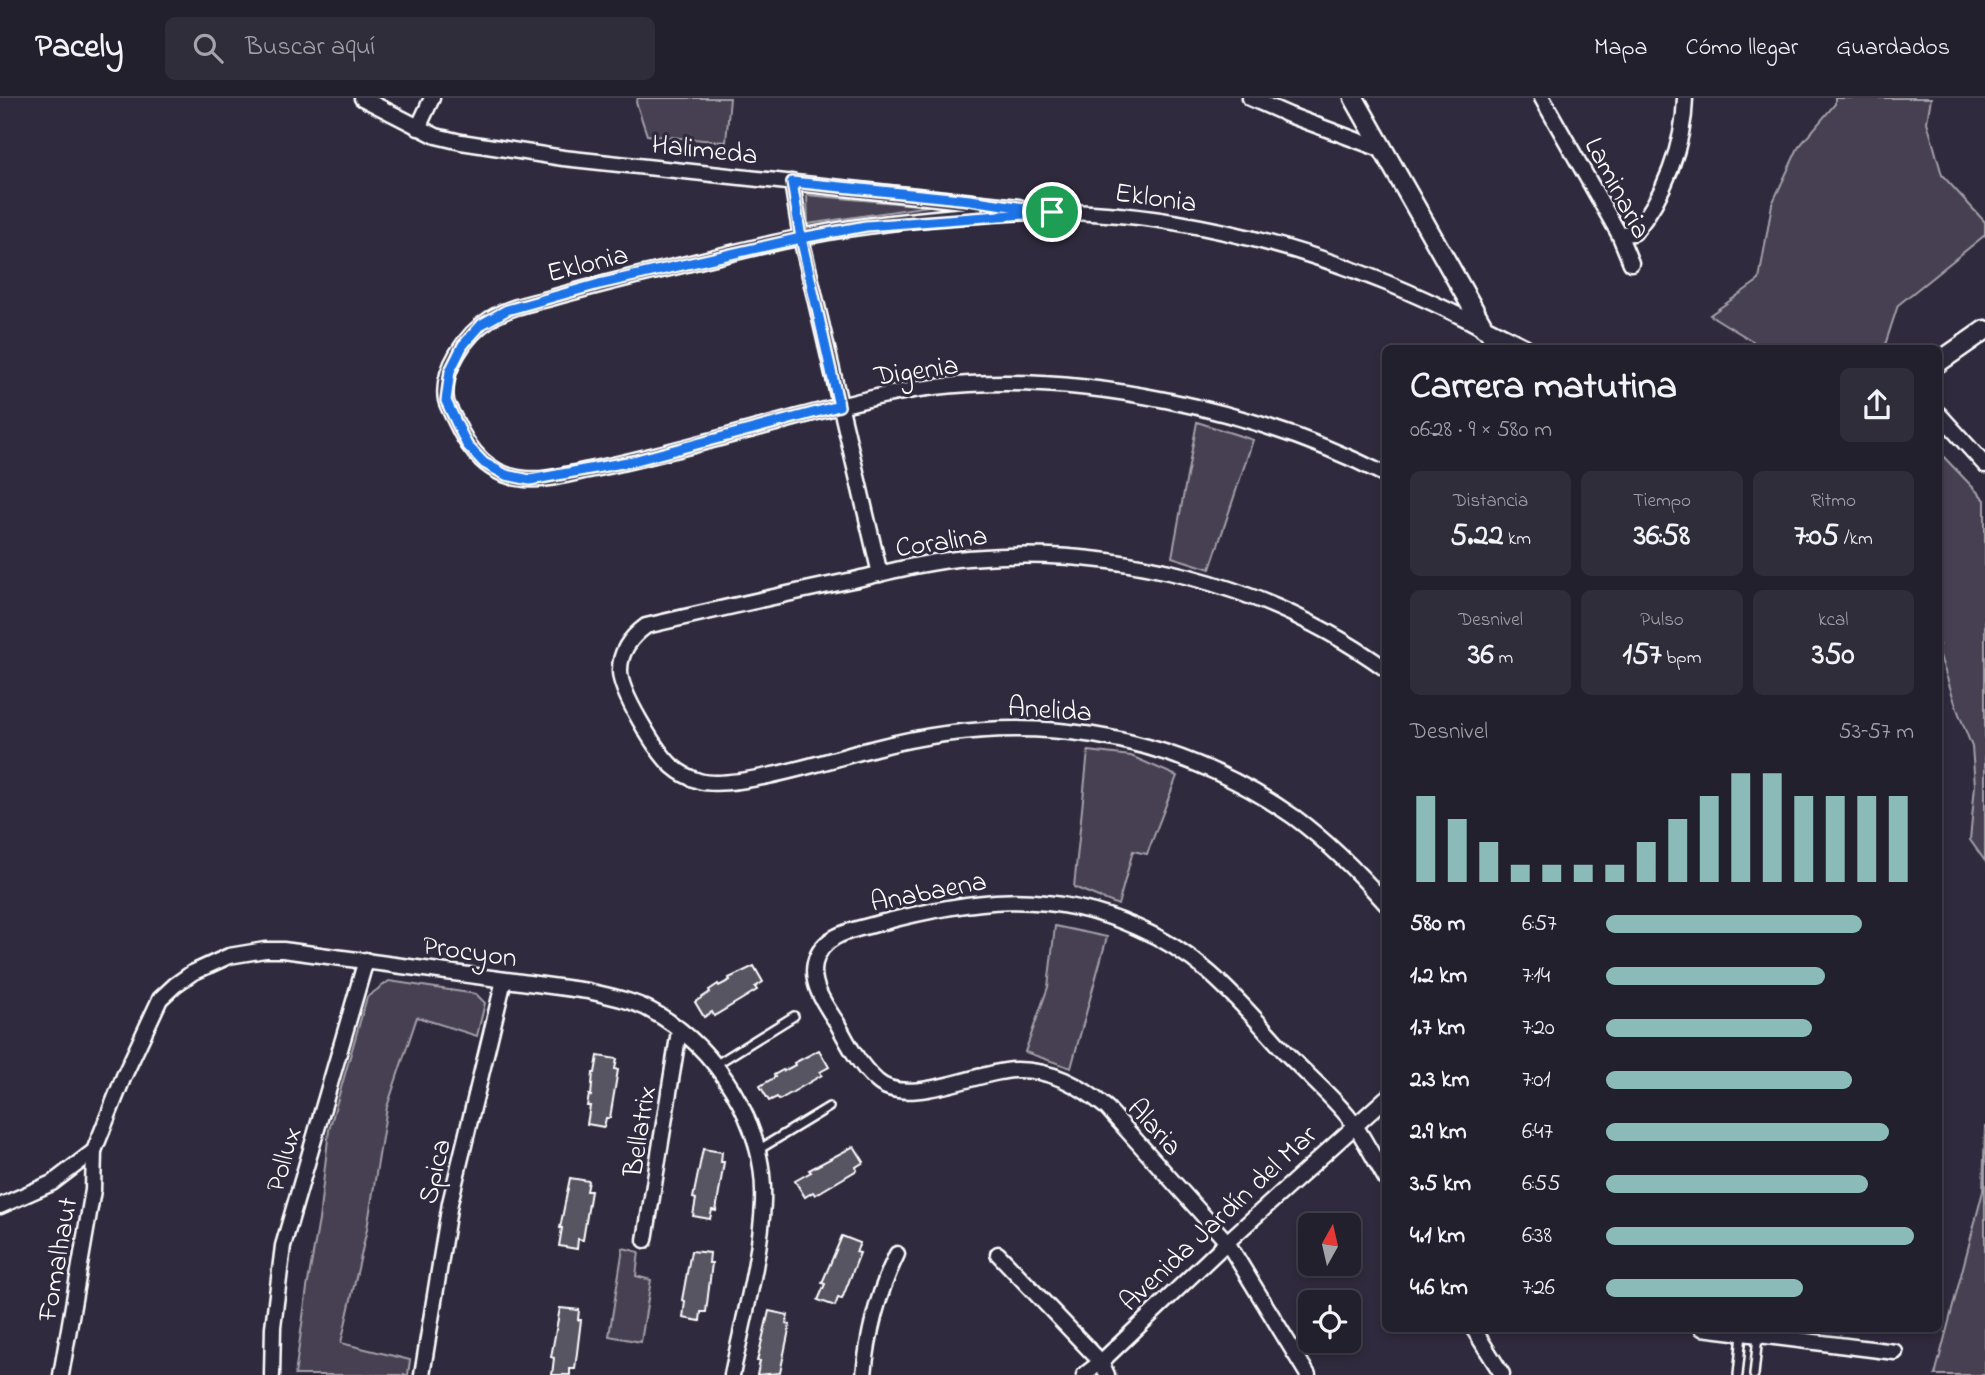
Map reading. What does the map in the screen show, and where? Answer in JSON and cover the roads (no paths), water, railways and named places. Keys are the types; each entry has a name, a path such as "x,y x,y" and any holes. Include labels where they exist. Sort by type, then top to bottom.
{"street":[{"name":"Halimeda","path":"362,98 418,128 461,142 563,158 957,199 1052,212"},
{"path":"418,128 432,98"},
{"path":"1250,98 1289,116 1382,150"},
{"path":"1354,98 1493,345"},
{"name":"Laminaria","path":"1542,98 1619,234 1632,263"},
{"path":"1619,234 1634,233 1650,213 1678,148 1685,98"},
{"path":"792,182 801,238 880,574"},
{"name":"Eklonia","path":"446,401 450,371 463,345 482,324 507,310 599,284 866,226 1052,212 1125,217 1198,228 1294,250 1407,291 1518,345"},
{"path":"1942,360 1985,330"},
{"name":"Digenia","path":"446,401 467,445 484,463 506,475 530,480 633,461 839,406 935,387 980,385 1072,387 1162,399 1250,421 1334,451 1382,473"},
{"path":"1942,417 1985,465"},
{"name":"Coralina","path":"669,763 623,690 620,663 623,652 636,633 646,626 926,563 1009,555 1064,556 1133,564 1210,583 1257,600 1326,632 1382,667"},
{"name":"Anelida","path":"669,763 689,777 724,783 787,771 903,740 957,731 1034,728 1100,735 1132,742 1188,761 1233,780 1264,798 1336,852 1382,900"},
{"name":"Anabaena","path":"879,1083 862,1066 815,983 815,962 825,944 843,933 941,907 982,901 1033,901 1083,909 1110,917 1161,939 1207,969 1250,1011 1355,1125 1382,1172"},
{"name":"Procyon","path":"94,1151 124,1076 160,999 191,973 229,956 283,950 589,991 626,1001 650,1010 679,1031 715,1065 742,1105 758,1150 762,1182 762,1218 732,1375"},
{"name":"Pollux","path":"272,1375 283,1246 366,960"},
{"name":"Spica","path":"422,1375 450,1203 504,980"},
{"name":"Bellatrix","path":"645,1240 679,1031"},
{"name":"Alaria","path":"879,1083 886,1088 902,1091 932,1088 1011,1070 1035,1071 1067,1080 1085,1089 1107,1108 1227,1242 1308,1375"},
{"name":"Avenida Jardín del Mar","path":"1084,1375 1104,1369 1227,1242 1382,1101"},
{"path":"0,1206 52,1183 94,1151"},
{"name":"Fomalhaut","path":"61,1375 93,1190 94,1151"},
{"path":"864,1375 871,1321 897,1254"},
{"path":"998,1254 1104,1369"},
{"path":"1476,1332 1502,1374"},
{"path":"1729,1332 1895,1352"}],"lane":[{"path":"715,1065 794,1016"},
{"path":"758,1150 829,1107"},
{"path":"1738,1375 1742,1334"},
{"path":"1754,1375 1758,1336"}]}
